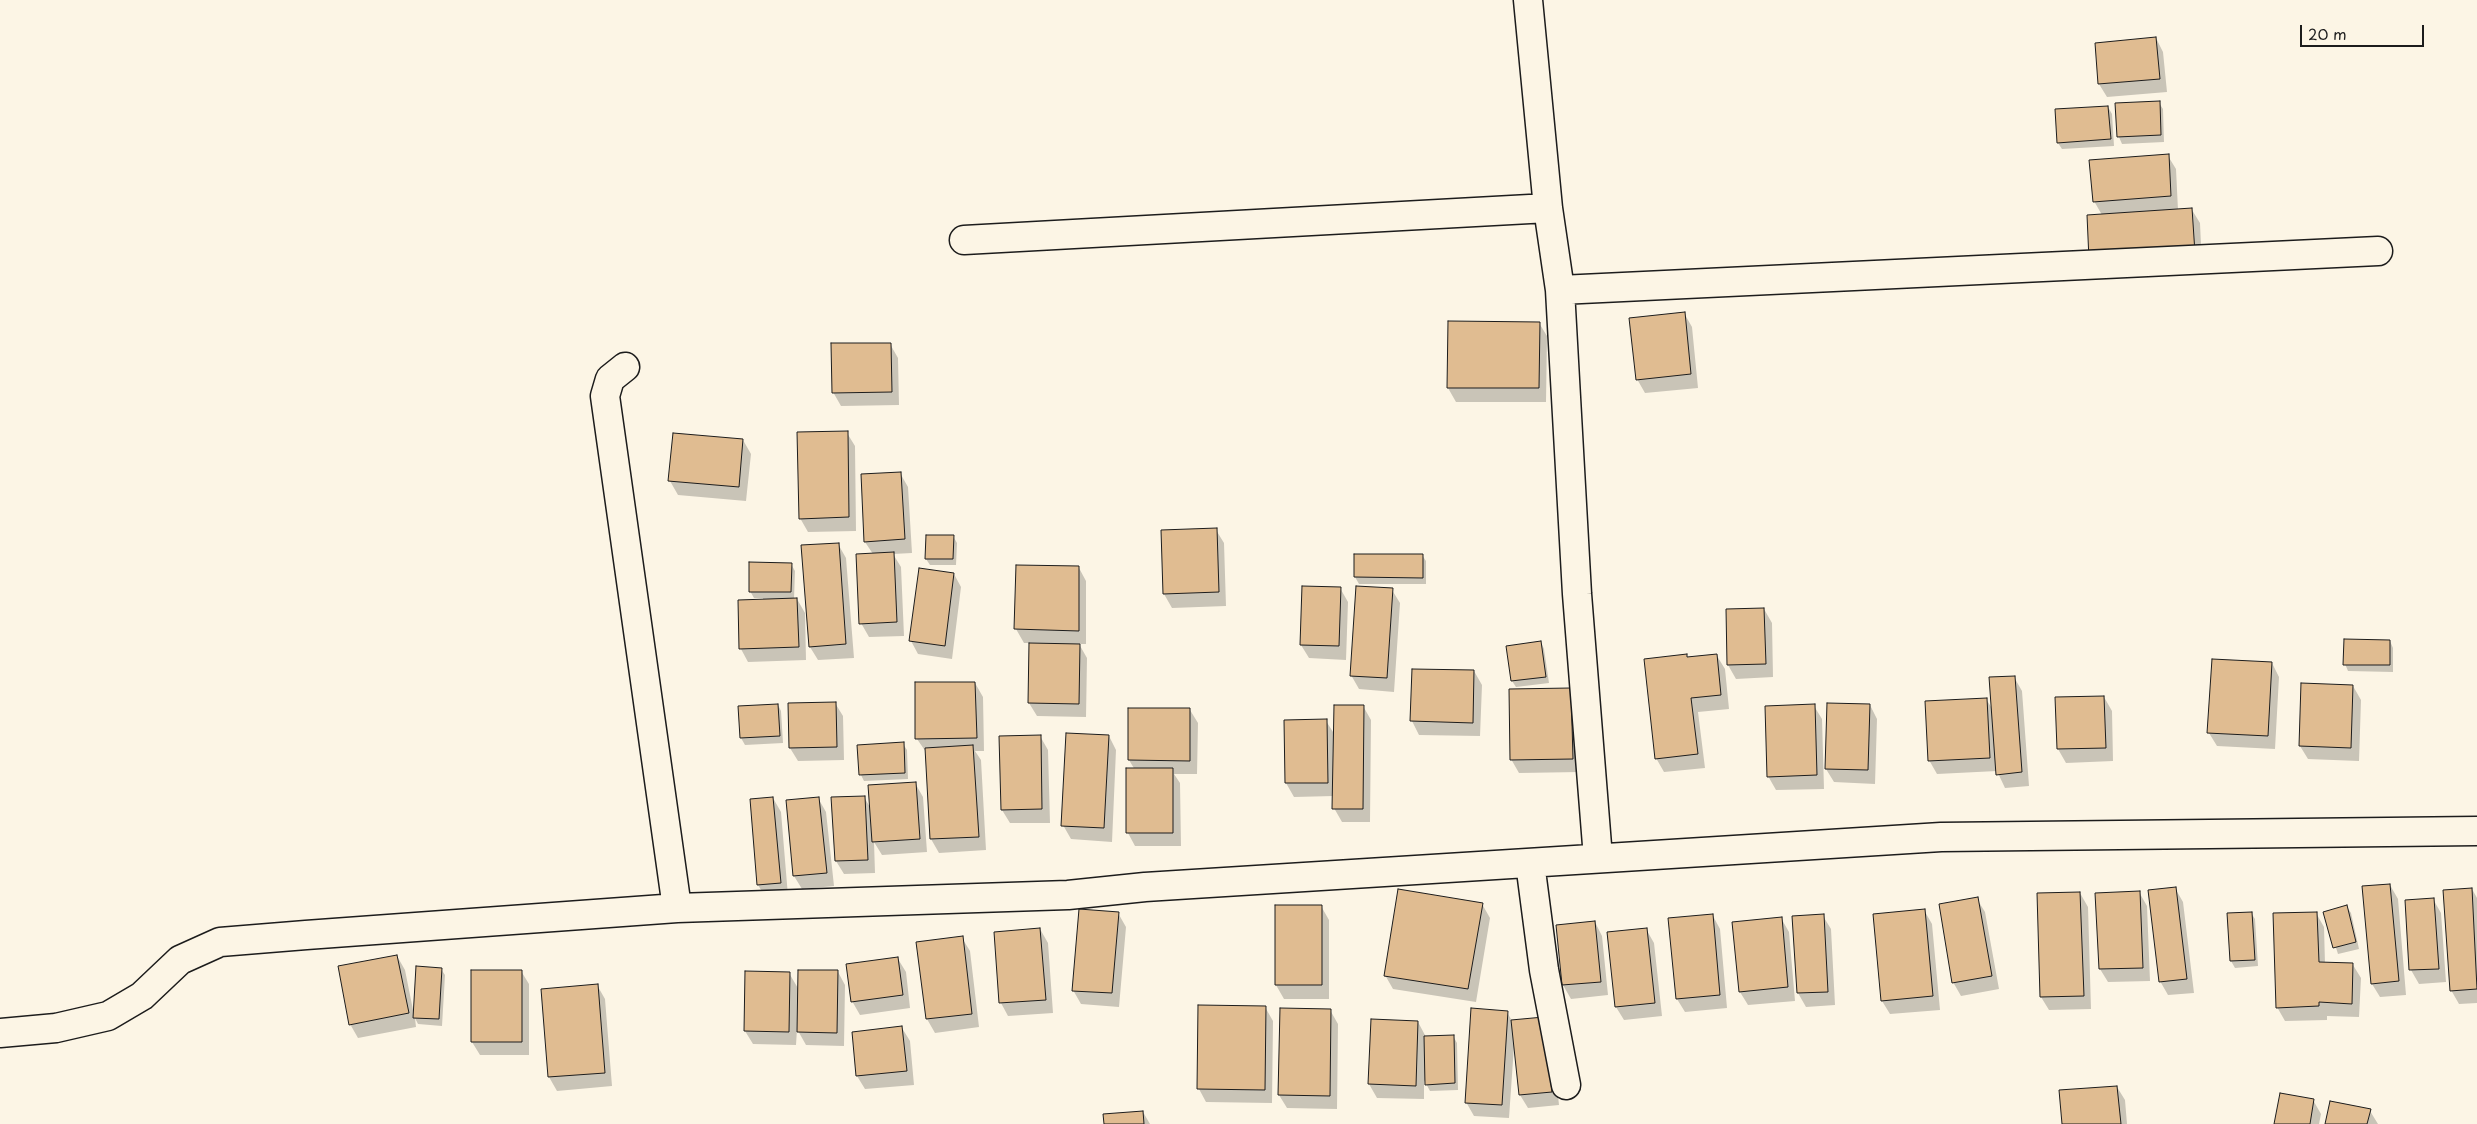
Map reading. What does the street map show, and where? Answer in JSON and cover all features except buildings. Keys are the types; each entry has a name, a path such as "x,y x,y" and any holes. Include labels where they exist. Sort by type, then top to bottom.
{"street":[{"path":"1528,0 1548,208 1560,290 1577,594 1598,858"},
{"path":"964,240 1548,208"},
{"path":"1560,290 2378,251"},
{"path":"625,367 610,379 605,396 677,908"},
{"path":"0,1033 56,1028 108,1016 142,996 180,960 220,942 677,908 1068,894 1145,887 1940,837 2477,832"},
{"path":"1530,863 1544,970 1566,1085"}]}
